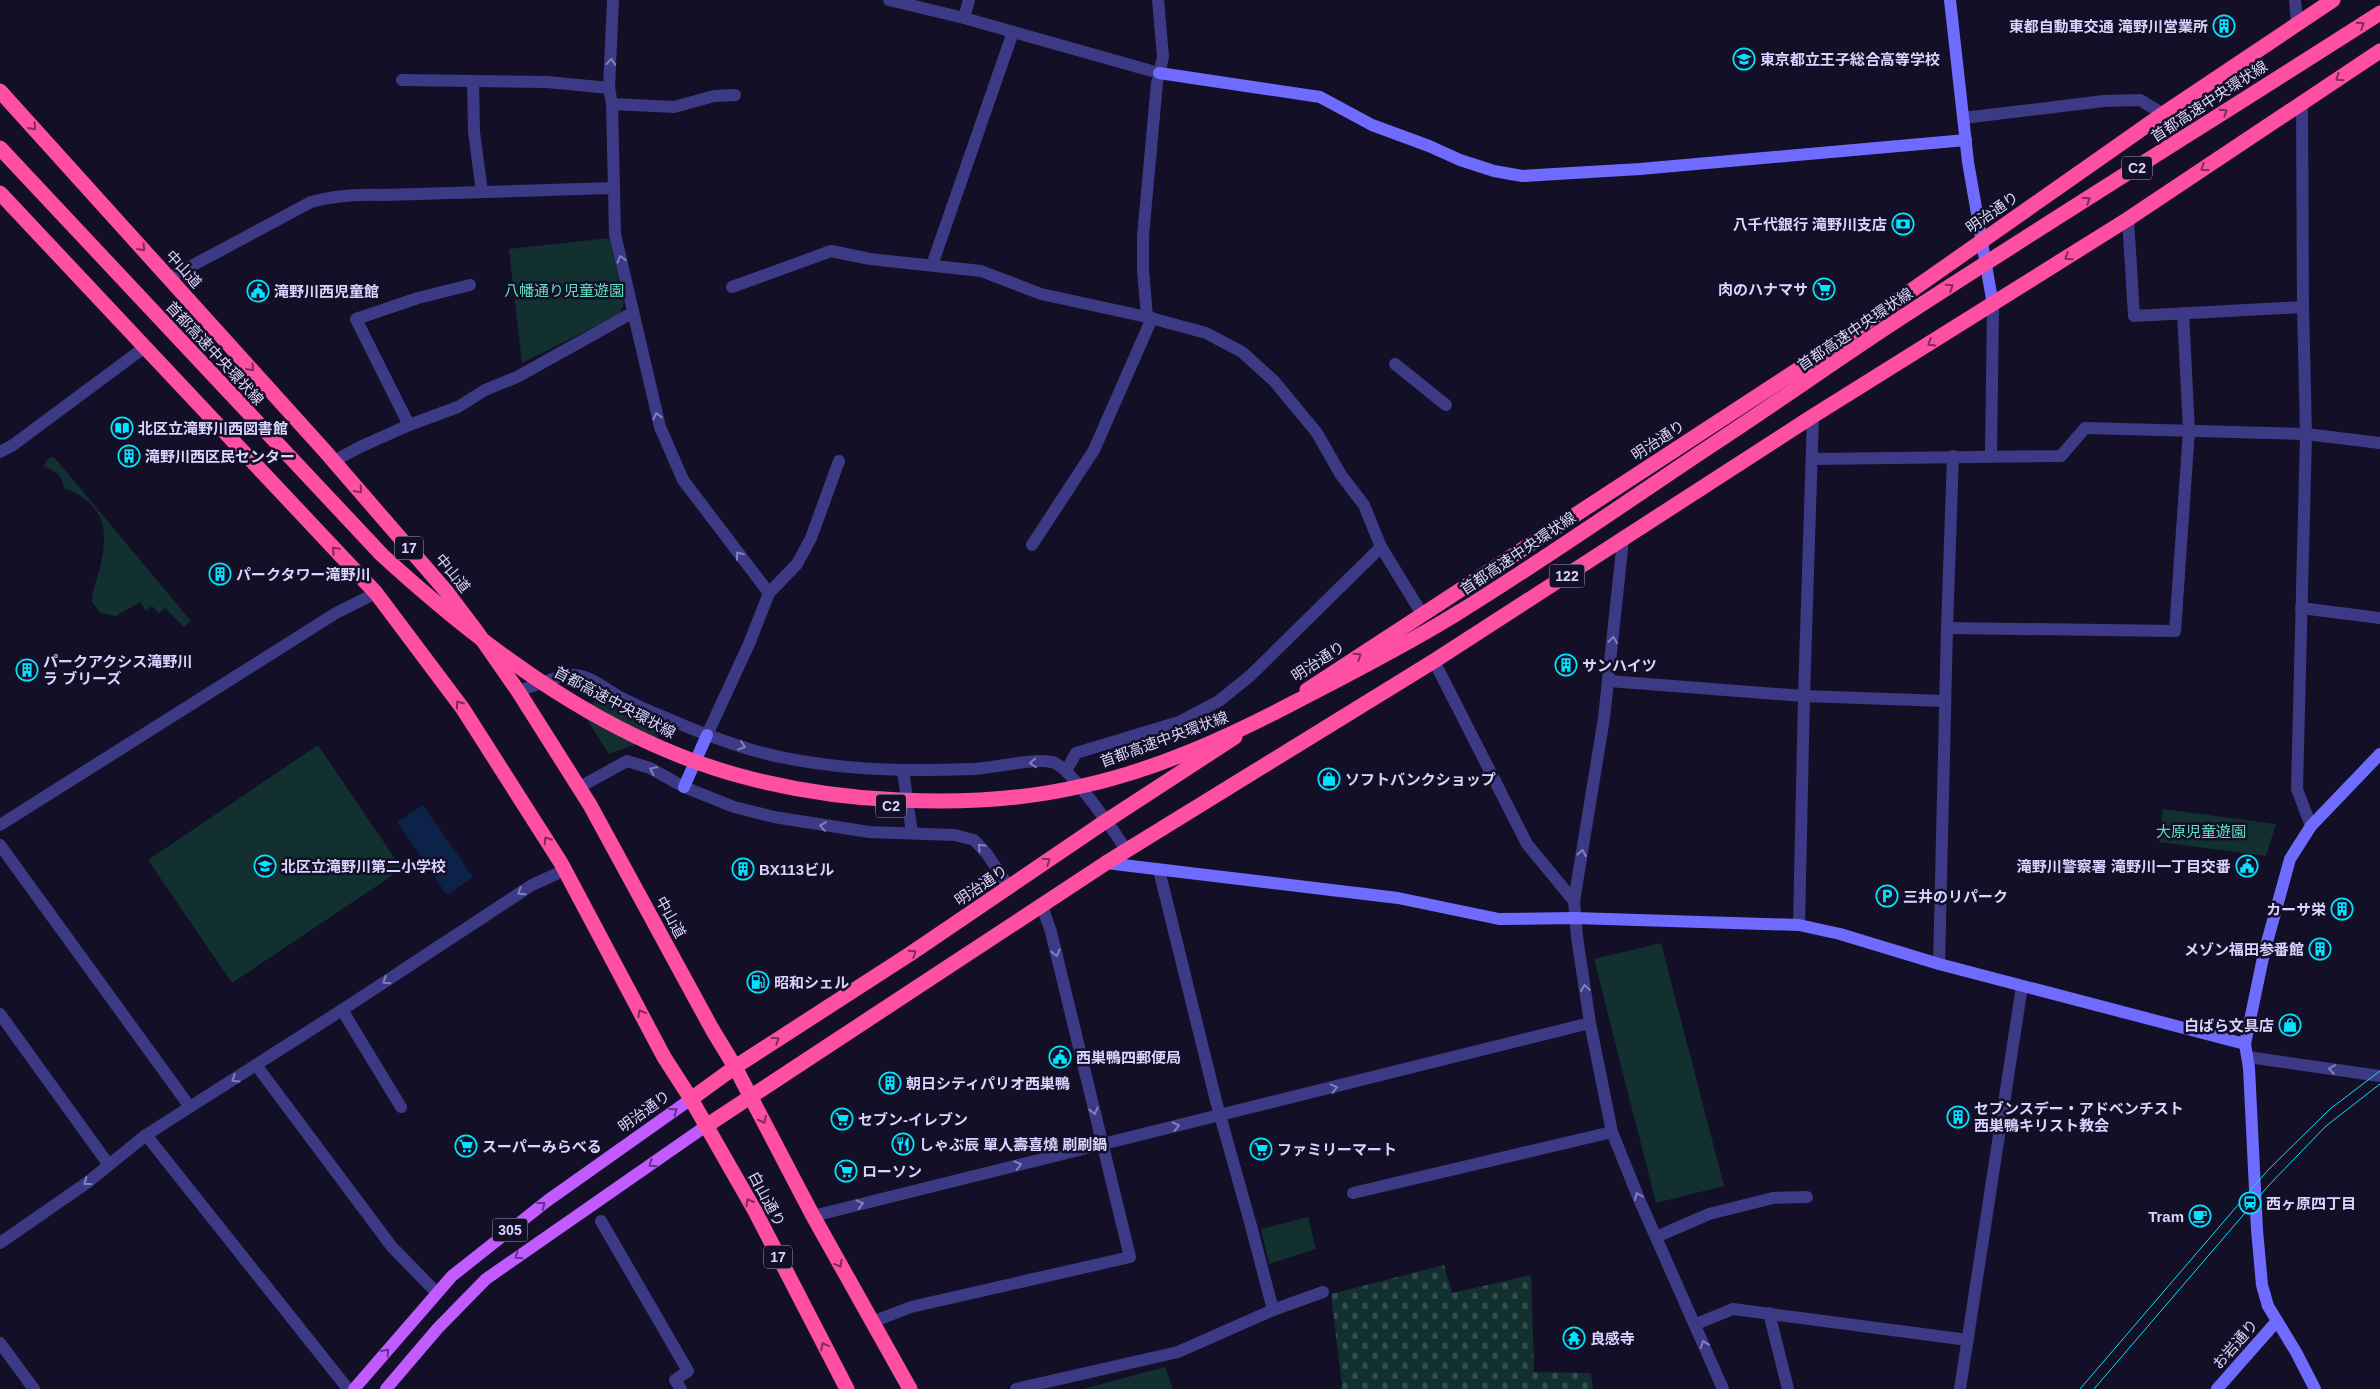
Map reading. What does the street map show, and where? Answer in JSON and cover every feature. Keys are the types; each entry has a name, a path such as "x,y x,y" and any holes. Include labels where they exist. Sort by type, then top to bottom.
{"highway":[{"name":"明治通り","path":"691,1099 735,1066 910,954 1107,821 1808,363 2163,114 2334,0"},
{"name":"首都高速中央環状線","path":"0,148 382,556 451,616 528,672 572,701 631,734 714,768 752,779 829,794 871,799 960,801 1044,794 1085,786 1124,775 1189,752 1253,724 1360,669 1456,615 1894,323 2380,12"},
{"name":"122","path":"706,1126 798,1068 1106,863 1434,661 1813,416 2128,219 2380,51"},
{"name":"中山道","path":"0,91 334,461 446,592 518,691 578,788 751,1096"},
{"name":"首都高速中央環状線","path":"0,156 165,336 378,560 440,616 491,654 570,708 629,739 676,760 750,786 828,801 872,805 918,808 1002,805 1087,792 1124,782 1190,758 1253,731 1458,620 1897,328"},
{"name":"17","path":"0,193 376,592 463,709 565,870"},
{"name":"白山通り","path":"565,870 664,1056 691,1099 755,1211 847,1389"},
{"name":"17","path":"751,1096 813,1216 910,1389"}],"main road":[{"name":"明治通り","path":"354,1389 452,1276 547,1200 691,1099"},
{"name":"305","path":"386,1389 438,1328 486,1278 706,1126"}],"street":[{"path":"613,0 609,88 612,104 615,234 660,427 683,480 769,593"},
{"path":"889,0 964,18 1159,73 1320,97 1372,125 1429,146 1460,160 1494,172 1522,176 1640,169 1966,140"},
{"path":"964,18 969,0"},
{"path":"1032,545 1094,450 1150,317 1143,270 1145,200 1159,73 1163,58 1158,0"},
{"path":"1950,0 1966,140 1993,304 1991,456"},
{"path":"2295,0 2297,23"},
{"path":"932,265 1013,32"},
{"path":"402,80 547,82 609,88"},
{"path":"473,81 474,132 482,192"},
{"path":"612,104 674,107 714,96 735,96"},
{"path":"1963,118 2104,101 2140,100 2163,114"},
{"path":"2302,103 2306,434 2297,789 2311,826"},
{"path":"169,278 311,202 354,194 613,188"},
{"path":"2128,219 2134,316 2303,307"},
{"path":"732,287 831,251 870,259 981,271 1042,294 1150,317 1206,333 1242,352 1274,381 1317,433 1341,476 1364,505 1381,547 1422,614"},
{"path":"409,425 356,319 418,298 470,285"},
{"path":"334,461 409,425 458,407 477,397 485,390 517,377 632,313"},
{"path":"1947,628 2175,632 2189,430 2183,313"},
{"path":"0,452 145,347"},
{"path":"1395,364 1446,406"},
{"path":"1799,925 1813,416"},
{"path":"1812,459 2061,456 2085,428 2306,434 2380,443"},
{"path":"1939,964 1953,456"},
{"path":"684,788 749,644 769,593 797,564 811,538 839,460"},
{"path":"1623,540 1609,681 1574,901 1575,918 1590,1023 1612,1132 1723,1389"},
{"path":"1066,771 1076,753 1179,722 1219,701 1251,675 1381,547"},
{"path":"0,824 336,613 376,592"},
{"path":"2301,608 2380,618"},
{"path":"1434,661 1526,844 1574,901"},
{"path":"518,691 573,675 590,679 618,696 707,735 753,750 804,762 903,771 987,769 1035,762 1054,762 1066,771 1107,821 1127,850"},
{"path":"1609,681 1804,696 1945,701"},
{"path":"2315,1389 2296,1352 2268,1306 2261,1278 2248,1057 2245,1044 2264,953 2290,859 2311,826 2380,754"},
{"path":"578,788 627,761 650,768 684,788 734,807 774,817 869,832 955,835 974,840 987,854 1009,887"},
{"path":"903,771 912,833"},
{"path":"0,845 190,1107"},
{"path":"1106,863 1398,898 1499,919 1575,918 1799,925 1840,934 1939,964 2245,1044"},
{"path":"0,1243 109,1165 146,1135 342,1010 532,885 565,870"},
{"path":"1159,870 1220,1116 1273,1310"},
{"path":"872,1322 911,1307 1130,1257 1042,906"},
{"path":"1960,1389 2022,986"},
{"path":"342,1010 401,1107"},
{"path":"0,1014 109,1165"},
{"path":"813,1216 1590,1023"},
{"path":"2248,1057 2380,1076"},
{"path":"256,1065 392,1247 437,1293"},
{"path":"1353,1193 1612,1132"},
{"path":"146,1135 348,1389"},
{"path":"1656,1237 1709,1214 1773,1198 1807,1197"},
{"path":"601,1221 688,1371 676,1380 680,1389"},
{"path":"1016,1389 1178,1352 1273,1310 1323,1292"},
{"path":"1696,1324 1733,1309 1968,1340"},
{"path":"1769,1313 1788,1389"},
{"name":"お岩通り","path":"2217,1389 2277,1321"},
{"path":"0,1343 34,1389"}],"green space":[{"name":"八幡通り児童遊園","path":"610,238 624,303 620,314 522,363 509,249"},
{"path":"54,457 191,621 184,627 165,608 159,613 152,606 146,611 140,602 116,616 100,613 92,602 92,597 103,554 104,541 101,519 88,502 78,494 64,488 59,476 54,471 43,466 49,458"},
{"path":"603,697 673,731 609,754 580,709"},
{"path":"318,745 402,869 232,983 148,860"},
{"name":"大原児童遊園","path":"2163,809 2276,824 2266,856 2159,842"},
{"path":"1661,943 1724,1186 1656,1203 1594,959"},
{"path":"1308,1217 1316,1249 1269,1264 1261,1229"},
{"path":"1444,1265 1452,1293 1531,1275 1534,1372 1591,1373 1593,1389 1341,1389 1331,1294"},
{"path":"1165,1367 1173,1389 1083,1389"}],"water":[{"path":"423,805 473,877 447,895 397,822"}],"tram line":[{"path":"2080,1389 2268,1170 2330,1109 2380,1071"},
{"path":"2094,1389 2269,1185 2326,1126 2380,1084"}],"place":[{"name":"東都自動車交通 滝野川営業所","path":"2224,26"},
{"name":"東京都立王子総合高等学校","path":"1744,59"},
{"name":"八千代銀行 滝野川支店","path":"1903,224"},
{"name":"肉のハナマサ","path":"1824,289"},
{"name":"滝野川西児童館","path":"258,291"},
{"name":"北区立滝野川西図書館","path":"122,428"},
{"name":"滝野川西区民センター","path":"129,456"},
{"name":"パークタワー滝野川","path":"220,574"},
{"name":"サンハイツ","path":"1566,665"},
{"name":"パークアクシス滝野川 ラ ブリーズ","path":"27,670"},
{"name":"ソフトバンクショップ","path":"1329,779"},
{"name":"北区立滝野川第二小学校","path":"265,866"},
{"name":"滝野川警察署 滝野川一丁目交番","path":"2247,866"},
{"name":"BX113ビル","path":"743,869"},
{"name":"三井のリパーク","path":"1887,896"},
{"name":"カーサ栄","path":"2342,909"},
{"name":"メゾン福田参番館","path":"2320,949"},
{"name":"昭和シェル","path":"758,982"},
{"name":"白ばら文具店","path":"2290,1025"},
{"name":"西巣鴨四郵便局","path":"1060,1057"},
{"name":"朝日シティパリオ西巣鴨","path":"890,1083"},
{"name":"セブンスデー・アドベンチスト 西巣鴨キリスト教会","path":"1958,1117"},
{"name":"セブン-イレブン","path":"842,1119"},
{"name":"しゃぶ辰 單人壽喜燒 刷刷鍋","path":"903,1144"},
{"name":"スーパーみらべる","path":"466,1146"},
{"name":"ファミリーマート","path":"1261,1149"},
{"name":"ローソン","path":"846,1171"},
{"name":"西ヶ原四丁目","path":"2250,1203"},
{"name":"Tram","path":"2200,1216"},
{"name":"良感寺","path":"1574,1338"}]}
